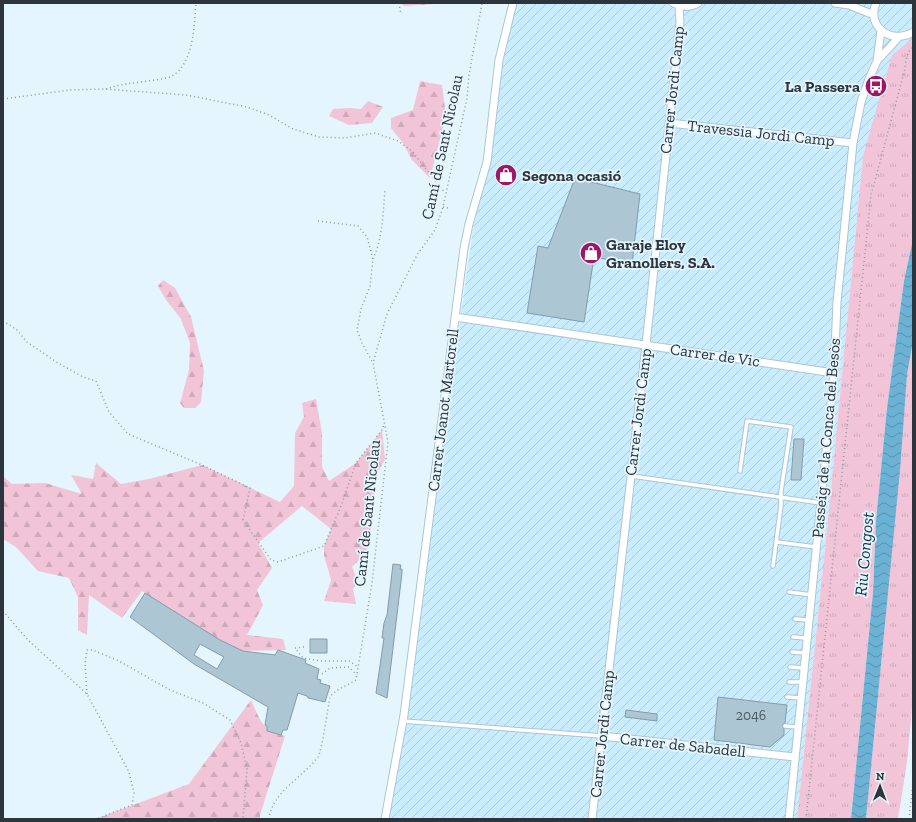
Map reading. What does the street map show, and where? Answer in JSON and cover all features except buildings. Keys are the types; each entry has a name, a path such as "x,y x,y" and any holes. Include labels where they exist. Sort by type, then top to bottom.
{"street":[{"name":"Carrer Joanot Martorell","path":"385,819 403,721 464,248 469,224 487,162 499,60 513,3"},
{"path":"676,4 688,6 698,3"},
{"path":"835,3 850,5 874,15"},
{"path":"850,5 860,3"},
{"path":"876,3 874,7 874,15 876,23 881,30 888,35 899,37 913,32"},
{"name":"Carrer Jordi Camp","path":"592,819 646,345 680,22 676,4"},
{"name":"Passeig de la Conca del Besòs","path":"789,819 834,372 837,302 853,143 861,102 877,61 881,30"},
{"name":"Passeig de la Conca del Besòs","path":"877,61 899,37"},
{"name":"Travessia Jordi Camp","path":"669,123 853,143"},
{"name":"Carrer de Vic","path":"455,318 834,372"},
{"name":"Carrer de Sabadell","path":"602,736 795,757"}],"lane":[{"path":"740,472 747,421 791,427 780,498 781,505 773,566"},
{"path":"630,476 821,503"},
{"path":"777,542 816,547"},
{"path":"789,592 812,595"},
{"path":"795,619 809,620"},
{"path":"793,637 807,638"},
{"path":"792,652 805,653"},
{"path":"790,667 804,668"},
{"path":"789,682 802,682"},
{"path":"787,697 801,698"},
{"name":"Carrer de Sabadell","path":"403,721 602,736"},
{"path":"785,726 798,727"}],"path":[{"path":"104,89 119,84 148,81 172,76 186,62 193,38 196,3"},
{"path":"399,3 401,14"},
{"name":"Camí de Sant Nicolau","path":"356,675 372,583 388,442 373,363 387,314 417,255 435,230 443,206 467,98 469,75 482,3"},
{"path":"806,819 871,195 905,70 906,57 909,50 913,47"},
{"path":"3,99 50,92 104,89 186,95 247,107 269,115 293,129 319,137 345,138 375,132 398,141 412,151 446,194"},
{"path":"373,363 357,330 361,309 370,286 373,259 378,248 382,229 385,189"},
{"path":"443,206 448,208"},
{"path":"318,220 358,226 367,237 373,259"},
{"path":"3,321 16,330 27,342 58,363 83,377 96,381 109,412 128,434 202,465 250,488 243,520 271,560 278,562 324,546 356,464 382,430 384,424"},
{"path":"3,611 28,640 87,694 129,772 134,793 132,805 96,819"},
{"path":"304,647 295,648 303,658 321,661 349,661 358,667"},
{"path":"87,694 85,663 87,650 93,650 119,661 170,690 203,703 230,720 241,743 247,769 243,819"},
{"path":"269,819 277,798 319,756 330,697 336,690 347,686 356,680 356,675 349,667 330,668 322,674"},
{"path":"909,819 913,783"}],"shaded area":[{"path":"513,3 913,3 913,38 906,44 863,156 830,500 797,819 385,819 403,721 475,215 487,162 499,60"}],"green space":[{"path":"400,3 449,3 405,6"},
{"path":"913,38 913,239 904,281 887,408 876,521 873,592 851,819 797,819 830,500 863,156 892,55"},
{"path":"420,81 442,85 446,116 430,178 412,160 403,143 391,128 391,118 413,110"},
{"path":"368,101 383,107 372,123 349,125 329,116 333,109 361,109"},
{"path":"163,280 175,288 191,317 204,371 201,402 195,408 184,408 180,403 189,370 190,343 181,319 166,300 158,286"},
{"path":"913,341 913,697 907,762 898,819 866,819 907,375"},
{"path":"316,399 322,433 322,467 329,481 356,463 382,430 385,459 375,477 373,519 366,553 352,567 358,581 353,589 356,604 324,601 331,580 324,555 324,546 331,529 302,506 258,543 272,568 257,590 263,605 247,635 283,639 286,650 237,651 142,591 122,618 89,595 87,635 78,630 78,597 69,578 38,571 16,547 3,539 3,476 12,484 45,483 82,494 71,475 93,479 96,463 121,484 149,479 202,465 280,502 294,486 295,433 304,417 302,403"},
{"path":"251,700 257,714 266,727 285,736 260,819 96,819 189,784"}],"water":[{"path":"913,239 913,341 907,375 900,470 866,819 851,819 873,592 876,521 887,408 904,281"}],"place":[{"name":"La Passera","path":"876,86"},
{"name":"Segona ocasió","path":"506,175"},
{"name":"Garaje Eloy Granollers, S.A.","path":"591,253"}],"water label":[{"name":"Riu Congost","path":"864,554"}]}
